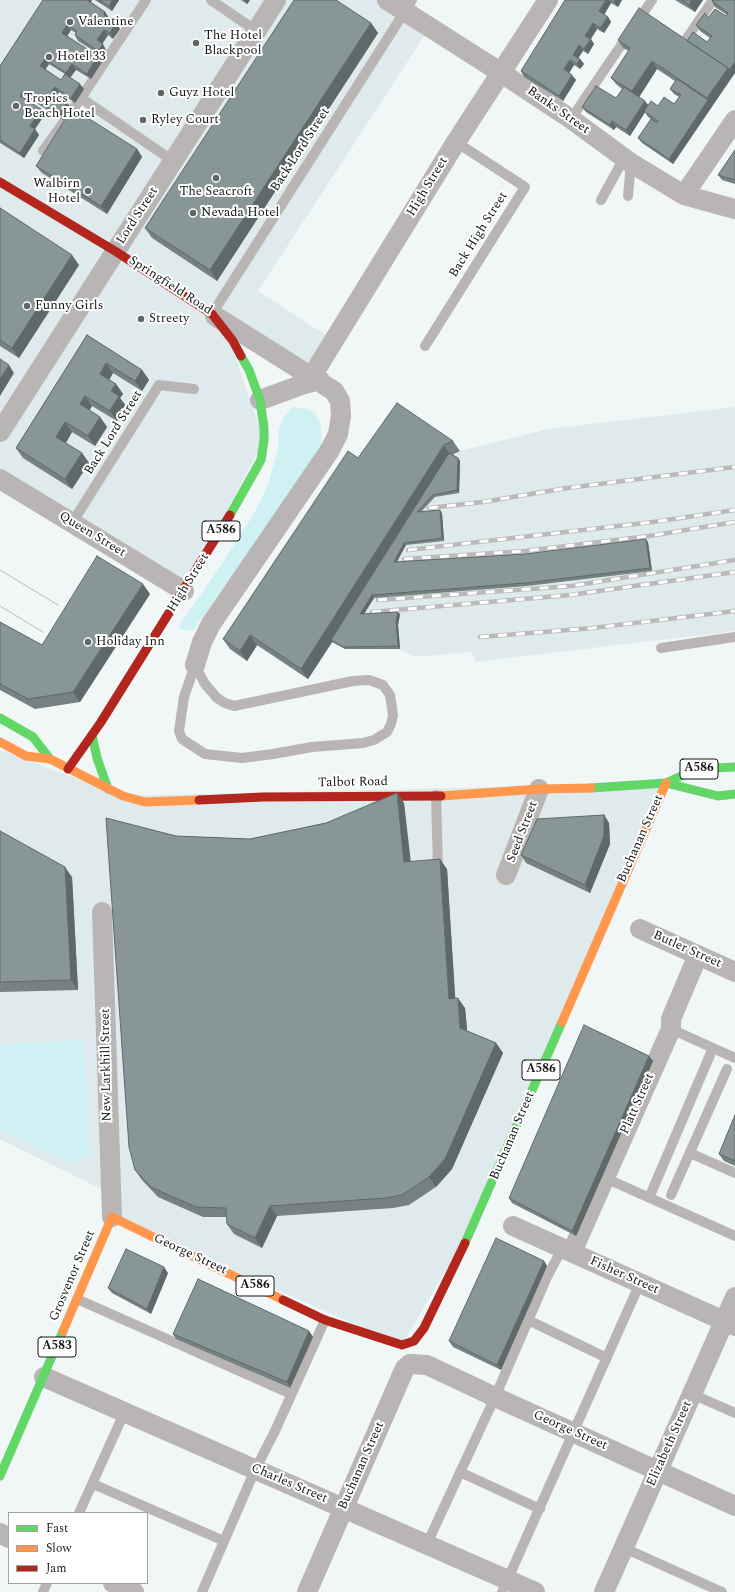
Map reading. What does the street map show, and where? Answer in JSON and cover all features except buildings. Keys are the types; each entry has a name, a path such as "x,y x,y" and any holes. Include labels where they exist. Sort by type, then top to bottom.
{"main road":[{"name":"Springfield Road","path":"0,182 116,251 212,314"},
{"name":"High Street","path":"68,769 92,735 184,591 246,489 261,460 264,440 260,400 249,370 240,353 225,330 212,314"},
{"name":"Talbot Road","path":"0,718 33,737 50,759"},
{"path":"92,735 97,758 108,789"},
{"name":"Talbot Road","path":"0,742 26,756 50,759 123,796 145,802 271,797 451,796 540,789 587,788 666,783 718,796 735,794"},
{"name":"Talbot Road","path":"666,783 696,769 735,767"},
{"name":"Buchanan Street","path":"396,1344 414,1342 424,1328 480,1211 666,783"},
{"name":"George Street","path":"112,1217 325,1320 396,1344"},
{"name":"Grosvenor Street","path":"0,1476 78,1299 112,1217"}],"street":[{"name":"Lord Street","path":"0,432 255,30 276,0"},
{"name":"Banks Street","path":"386,0 408,6 627,161 684,195 735,209"},
{"name":"High Street","path":"316,378 456,142 548,0"},
{"path":"684,195 735,120"},
{"name":"Springfield Road","path":"195,665 202,642 211,624 330,450 338,434 341,411 337,394 316,378 212,314"},
{"path":"260,400 316,378"},
{"name":"Queen Street","path":"0,479 184,591"},
{"name":"Seed Street","path":"506,875 540,789"},
{"name":"New Larkhill Street","path":"102,912 112,1217"},
{"name":"Butler Street","path":"640,929 698,955 733,966"},
{"name":"Platt Street","path":"567,1250 605,1178 672,1029 671,1018 698,955"},
{"name":"Fisher Street","path":"513,1226 730,1324"},
{"name":"Elizabeth Street","path":"604,1592 692,1394 730,1324 735,1297"},
{"path":"396,1344 405,1368"},
{"name":"George Street","path":"405,1368 410,1364 427,1365 494,1397 735,1506"},
{"name":"Buchanan Street","path":"307,1592 405,1368"},
{"name":"Charles Street","path":"44,1377 125,1411 344,1508 426,1546 505,1586 534,1592"},
{"path":"115,1584 134,1592"}],"lane":[{"path":"43,151 81,98 146,0"},
{"path":"211,0 255,30"},
{"path":"570,120 652,0"},
{"path":"687,38 713,0"},
{"name":"Back Lord Street","path":"212,314 408,6"},
{"path":"81,98 173,161"},
{"name":"Back High Street","path":"425,346 525,187 456,142"},
{"path":"627,161 628,196"},
{"path":"601,200 627,161"},
{"name":"Back Lord Street","path":"72,523 159,385 194,389"},
{"path":"661,648 735,637"},
{"path":"195,665 205,684 217,698 234,706 353,681 369,680 383,685 390,695 393,715 391,724 387,732 374,740 363,743 312,747 242,758 205,754 182,739 179,730 184,697 195,665"},
{"path":"436,795 438,869"},
{"path":"672,1029 735,1058"},
{"path":"649,1198 713,1048"},
{"path":"671,1196 726,1068"},
{"path":"690,1153 735,1173"},
{"path":"605,1178 735,1236"},
{"path":"426,1546 547,1277 567,1250"},
{"path":"505,1586 640,1283"},
{"path":"78,1299 291,1394"},
{"path":"202,1592 325,1320"},
{"path":"528,1320 607,1358"},
{"path":"692,1394 735,1413"},
{"path":"79,1512 125,1411"},
{"path":"460,1472 540,1509"},
{"path":"93,1484 224,1541"},
{"path":"624,1548 722,1592"}],"shaded area":[{"path":"0,0 387,0 430,27 258,291 333,340 312,376 226,330 264,440 184,591 0,479"},
{"path":"294,407 307,409 317,416 321,427 322,447 203,617 193,630 183,630 178,627 217,571 255,512 268,485 278,449 279,429 284,416"},
{"path":"735,407 735,631 475,662 472,652 413,656 400,649 345,649 333,643 308,679 258,646 247,661 230,649 365,468 404,413 460,451 549,429"},
{"path":"0,750 123,796 666,783 480,1211 402,1345 112,1217 111,1194 0,1139"},
{"path":"84,1040 89,1156 72,1163 0,1130 0,1045"}],"tram line":[{"path":"0,570 58,605"},
{"path":"0,606 43,632"}],"railway":[{"path":"429,508 483,502 567,488 735,467"},
{"path":"408,550 653,522 735,510"},
{"path":"404,559 525,551 649,536 735,522"},
{"path":"378,600 571,586 735,560"},
{"path":"372,612 570,595 735,572"},
{"path":"480,637 593,628 735,611"}],"traffic: fast":[{"path":"230,515 261,460 264,440 260,400 249,370 241,356"},
{"path":"0,718 33,737 50,759"},
{"path":"92,735 97,758 108,789"},
{"path":"666,783 696,769 735,767"},
{"path":"591,788 666,783 718,796 735,794"},
{"path":"465,1243 562,1022"},
{"path":"0,1476 63,1331"}],"traffic: slow":[{"path":"0,742 26,756 50,759 123,796 145,802 199,800"},
{"path":"562,1022 666,783"},
{"path":"441,796 539,789 591,788"},
{"path":"63,1331 112,1217 283,1300"}],"traffic: jam":[{"path":"0,182 115,251 212,314 233,341 241,356"},
{"path":"68,769 101,722 230,515"},
{"path":"199,800 263,797 441,796"},
{"path":"283,1300 325,1320 402,1345 414,1341 424,1328 465,1243"}],"place":[{"name":"Valentine","path":"70,22"},
{"name":"The Hotel Blackpool","path":"196,43"},
{"name":"Hotel 33","path":"49,57"},
{"name":"Guyz Hotel","path":"161,93"},
{"name":"Tropics Beach Hotel","path":"16,106"},
{"name":"Ryley Court","path":"143,120"},
{"name":"The Seacroft","path":"216,178"},
{"name":"Walbirn Hotel","path":"88,191"},
{"name":"Nevada Hotel","path":"193,213"},
{"name":"Funny Girls","path":"27,306"},
{"name":"Streety","path":"141,319"},
{"name":"Holiday Inn","path":"88,642"}]}
